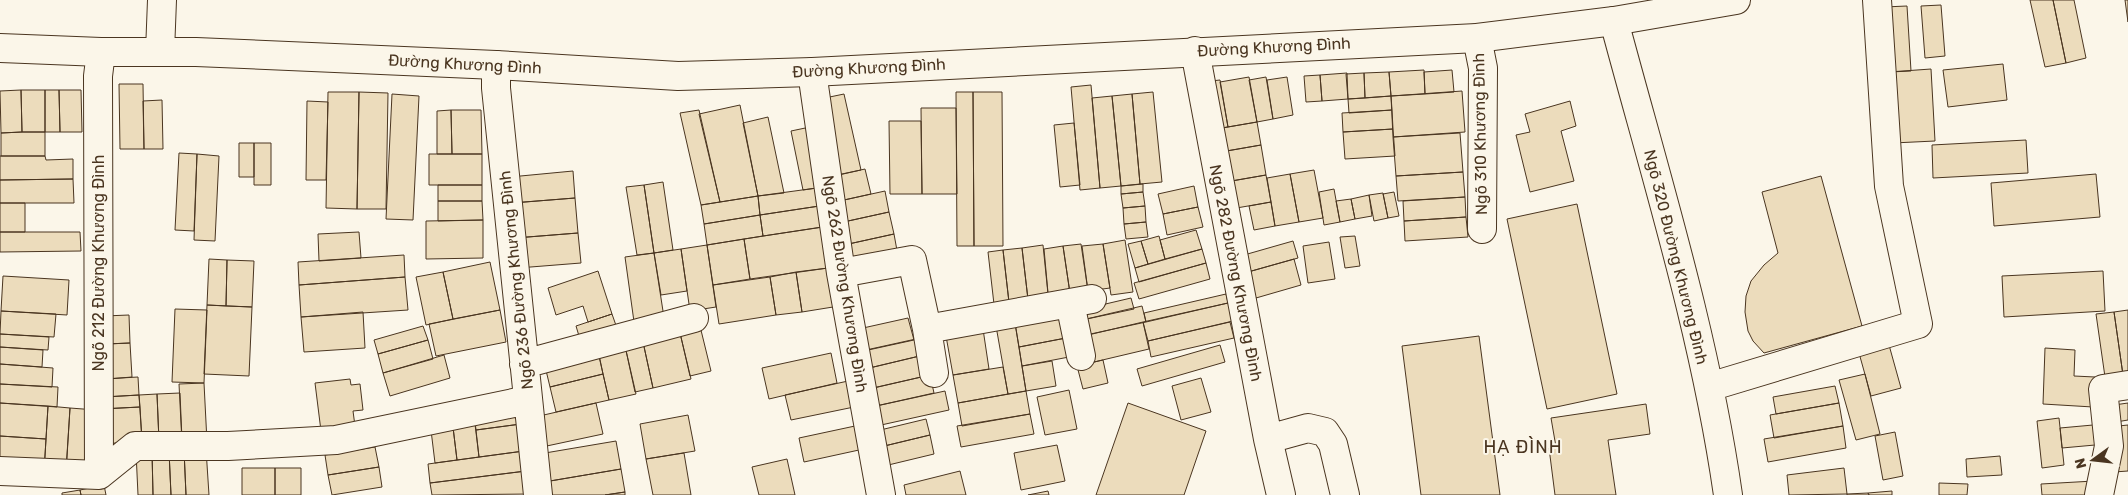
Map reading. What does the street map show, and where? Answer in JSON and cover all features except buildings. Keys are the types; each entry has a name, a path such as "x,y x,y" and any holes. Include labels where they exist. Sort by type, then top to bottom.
{"main road":[{"name":"Đường Khương Đình","path":"0,48 496,65 678,76 812,72 1478,38 1614,21 1736,0"},
{"path":"1709,387 1918,324 1889,186 1877,0"},
{"path":"160,52 161,7"},
{"name":"Ngõ 320 Đường Khương Đình","path":"1614,21 1695,320 1720,437 1728,495"},
{"name":"Ngõ 310 Khương Đình","path":"1478,38 1483,68 1482,229"},
{"name":"Ngõ 282 Đường Khương Đình","path":"1195,51 1268,440 1281,495"},
{"name":"Ngõ 212 Đường Khương Đình","path":"99,475 98,76 101,52"},
{"name":"Ngõ 236 Đường Khương Đình","path":"496,65 496,88 538,495"},
{"name":"Ngõ 262 Đường Khương Đình","path":"812,72 841,273 880,495"},
{"path":"841,273 912,260 934,373"},
{"path":"927,330 1081,301 1081,356"},
{"path":"524,364 694,318"},
{"path":"2099,495 2109,446 2103,389 2128,385"},
{"path":"0,471 99,475 135,446 228,446 336,440 528,400"},
{"path":"1268,440 1308,428 1325,432 1333,444 1345,495"}],"district":[{"name":"HẠ ĐÌNH","path":"1523,447"}]}
